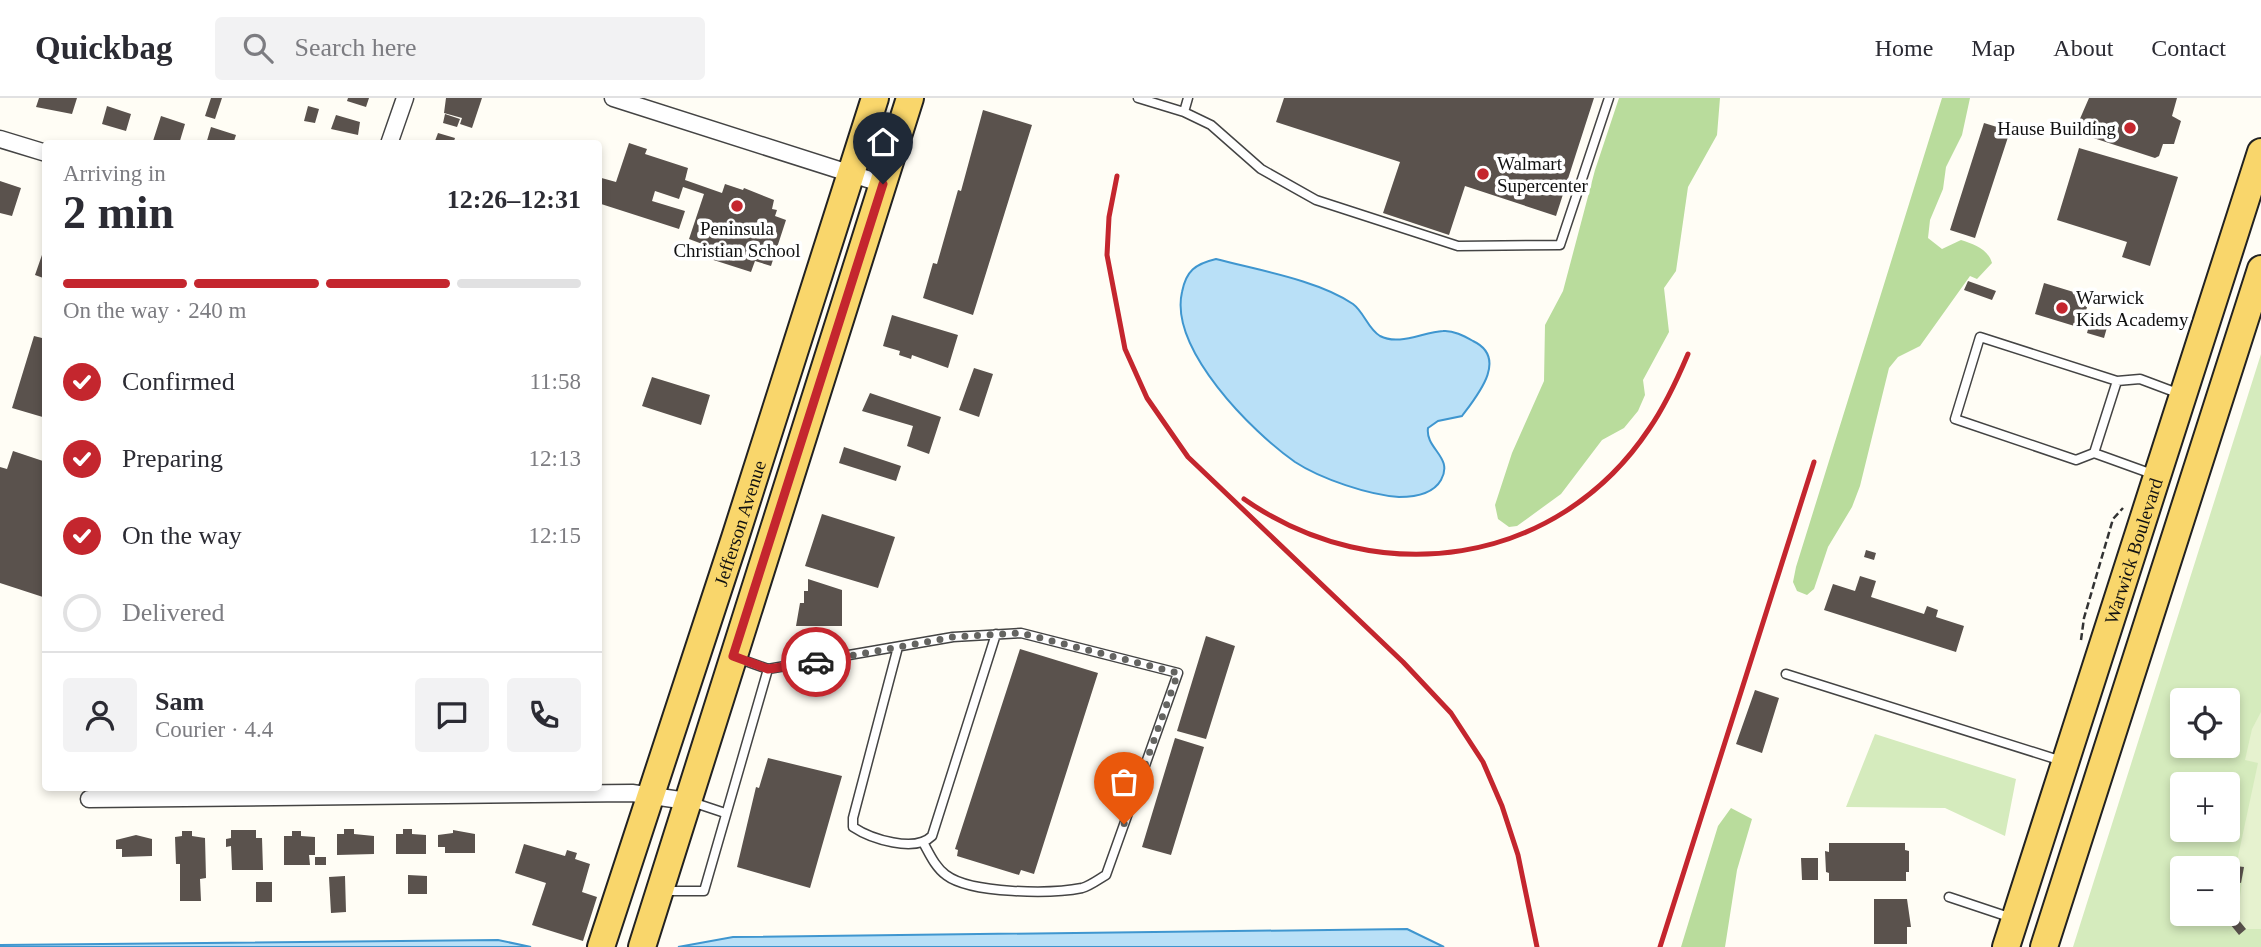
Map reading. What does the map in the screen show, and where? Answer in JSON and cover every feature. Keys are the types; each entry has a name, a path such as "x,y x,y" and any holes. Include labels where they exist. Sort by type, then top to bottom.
{"main road":[{"name":"Jefferson Avenue","path":"601,947 649,794 736,538 875,98"},
{"name":"Jefferson Avenue","path":"642,947 910,98"},
{"name":"Warwick Boulevard","path":"2006,947 2183,395 2256,188 2261,152"},
{"name":"Warwick Boulevard","path":"2044,947 2261,269"},
{"path":"2119,592 2152,603"},
{"path":"2064,762 2098,772"}],"street":[{"path":"390,140 405,98"},
{"path":"613,98 883,184"},
{"path":"0,139 42,152"},
{"path":"89,799 649,794 687,801"}],"lane":[{"path":"1138,98 1152,100 1211,125 1261,169 1316,200 1458,246 1560,245 1609,98"},
{"path":"1184,112 1188,98"},
{"path":"2157,475 2094,453 2076,460 1955,419 1980,337 2117,381 2140,379 2183,395"},
{"path":"2094,453 2117,381"},
{"path":"733,656 768,669 953,637 1021,633 1178,673 1106,875 1084,888 1033,892 966,884 946,875 931,858 924,844"},
{"path":"898,647 853,818 853,827 862,833 913,846 924,844 932,836 996,634"},
{"path":"659,891 704,891 768,669"},
{"path":"1786,674 2064,762"},
{"path":"687,801 726,813"},
{"path":"1949,897 2015,919"}],"path":[{"path":"2080,643 2084,618 2109,531 2113,519 2125,506"}],"green space":[{"path":"1619,98 1720,98 1717,135 1688,187 1676,271 1664,288 1669,332 1643,380 1645,395 1638,411 1624,428 1602,440 1561,494 1517,526 1509,527 1498,519 1495,505 1512,453 1544,381 1545,325 1563,291 1595,170"},
{"path":"1942,98 1970,98 1962,135 1946,167 1943,189 1930,220 1928,238 1942,249 1961,240 1971,243 1984,251 1992,263 1977,279 1970,276 1920,346 1898,357 1889,368 1860,486 1852,507 1828,547 1814,589 1807,595 1797,591 1793,582 1796,567"},
{"path":"2261,354 2261,947 2073,947"},
{"path":"2261,712 2261,929 2246,929 2240,922 2244,868 2240,867 2238,856 2258,763 2245,760 2252,729"},
{"path":"1875,734 2016,779 2005,836 1945,808 1846,807"},
{"path":"1731,808 1752,819 1737,870 1725,947 1681,947 1718,826"}],"water":[{"path":"1216,259 1323,288 1357,307 1376,333 1387,339 1403,339 1447,331 1462,335 1483,348 1489,357 1489,367 1482,388 1462,416 1438,421 1428,428 1431,442 1444,465 1438,485 1423,494 1399,497 1360,490 1331,480 1295,462 1257,431 1218,387 1201,363 1188,338 1181,314 1182,292 1189,274 1202,263"},
{"path":"1407,929 1444,947 678,947 733,937"},
{"path":"498,940 531,947 0,947 0,945"}],"building":[{"path":"39,98 77,98 72,114 36,107"},
{"path":"211,98 222,98 215,119 205,116"},
{"path":"348,98 369,98 366,107 347,101"},
{"path":"446,98 482,98 472,128 460,124 462,118 444,113"},
{"name":"Walmart Supercenter","path":"1284,98 1594,98 1556,216 1465,186 1449,235 1383,213 1400,162 1276,122"},
{"name":"Hause Building","path":"2089,98 2177,98 2172,116 2181,121 2174,144 2163,144 2159,156 2155,158 2078,133 2079,121"},
{"path":"107,106 131,114 126,131 102,124"},
{"path":"308,106 319,109 315,123 304,121"},
{"path":"983,110 1032,125 973,315 923,298 933,263 937,264 958,190 961,191"},
{"path":"445,114 460,119 457,127 443,123"},
{"path":"336,115 360,122 358,135 331,129"},
{"path":"161,116 185,124 180,140 153,140"},
{"path":"1984,123 2010,131 1975,238 1950,230"},
{"path":"211,127 236,135 234,140 207,140"},
{"path":"438,133 455,138 454,140 435,140"},
{"name":"Peninsula Christian School","path":"629,143 647,149 645,154 688,168 685,180 722,193 725,184 743,190 744,188 774,200 772,209 777,210 775,216 786,220 771,266 755,261 751,272 701,256 705,245 689,239 704,194 683,187 679,199 655,191 652,201 685,211 679,229 602,204 602,178 616,182"},
{"path":"2079,148 2178,177 2150,266 2122,257 2127,242 2057,220"},
{"path":"0,181 21,188 12,216 0,213"},
{"path":"42,255 42,278 35,275"},
{"path":"1968,281 1996,291 1992,300 1964,290"},
{"name":"Warwick Kids Academy","path":"2044,283 2090,297 2081,328 2035,314"},
{"path":"892,315 958,335 948,368 912,355 911,359 899,355 900,351 883,346"},
{"path":"2091,318 2108,324 2104,338 2087,333"},
{"path":"34,336 42,338 42,417 12,408"},
{"path":"974,368 993,374 979,417 959,410"},
{"path":"652,377 710,395 701,425 642,406"},
{"path":"870,393 941,417 929,454 907,446 913,426 862,411"},
{"path":"844,447 901,466 896,481 839,463"},
{"path":"13,451 42,461 42,597 0,583 0,467 7,469"},
{"path":"822,514 895,537 878,588 805,566"},
{"path":"1866,550 1876,553 1874,560 1864,557"},
{"path":"1860,576 1876,581 1871,597 1924,614 1927,606 1938,610 1936,617 1964,626 1956,652 1824,610 1833,584 1855,591"},
{"path":"808,579 842,590 842,626 796,626 800,603 804,603 804,591 808,591"},
{"path":"1206,636 1235,646 1206,739 1177,731"},
{"path":"1020,649 1098,673 1034,874 1021,870 1019,875 957,856 958,850 955,849"},
{"path":"1755,690 1779,698 1762,753 1736,744"},
{"path":"1175,738 1204,747 1171,855 1142,847"},
{"path":"768,758 842,776 810,888 737,867 756,787 759,788"},
{"path":"344,829 354,829 354,834 374,836 374,854 337,855 337,834 344,834"},
{"path":"403,829 412,829 412,834 426,835 426,854 396,854 396,834 403,834"},
{"path":"231,830 256,830 256,838 262,838 263,870 232,870 231,846 226,847 226,839 231,838"},
{"path":"453,830 475,834 475,853 445,853 445,847 438,847 438,835 453,833"},
{"path":"182,831 192,831 192,836 205,838 206,878 200,879 201,901 180,901 180,864 176,864 175,837 182,836"},
{"path":"292,831 301,831 301,836 315,837 315,855 309,855 310,865 284,865 284,836 292,836"},
{"path":"136,835 152,839 152,856 122,857 122,849 116,849 116,840"},
{"path":"1829,843 1905,843 1905,850 1909,851 1906,881 1829,881 1825,851 1829,852"},
{"path":"524,844 565,856 567,850 577,853 575,859 590,864 582,892 597,897 583,941 532,925 546,883 515,873"},
{"path":"315,857 326,857 326,865 315,865"},
{"path":"1801,858 1818,858 1818,880 1802,880"},
{"path":"2240,866 2244,867 2240,883"},
{"path":"408,875 427,876 427,894 408,894"},
{"path":"345,876 346,912 331,913 329,877"},
{"path":"256,882 272,882 272,902 256,902"},
{"path":"1874,899 1907,899 1911,927 1907,927 1907,944 1874,944"},
{"path":"2240,922 2246,929 2239,935 2232,926 2240,926"}],"railway":[{"path":"1117,176 1109,217 1107,255 1125,349 1147,398 1188,457 1403,662 1451,713 1483,762 1502,806 1518,855 1537,947"},
{"path":"1244,499 1296,528 1350,547 1406,554 1462,551 1515,536 1566,511 1611,475 1655,420 1688,354"},
{"path":"1660,947 1814,462"}],"way so far":[{"path":"816,662 953,637 1021,633 1178,673 1124,824"}],"place":[{"name":"Hause Building","path":"2130,128"},
{"name":"Walmart Supercenter","path":"1483,174"},
{"name":"Peninsula Christian School","path":"737,206"},
{"name":"Warwick Kids Academy","path":"2062,308"}],"route":[{"path":"816,662 768,669 733,656 883,184"}]}
